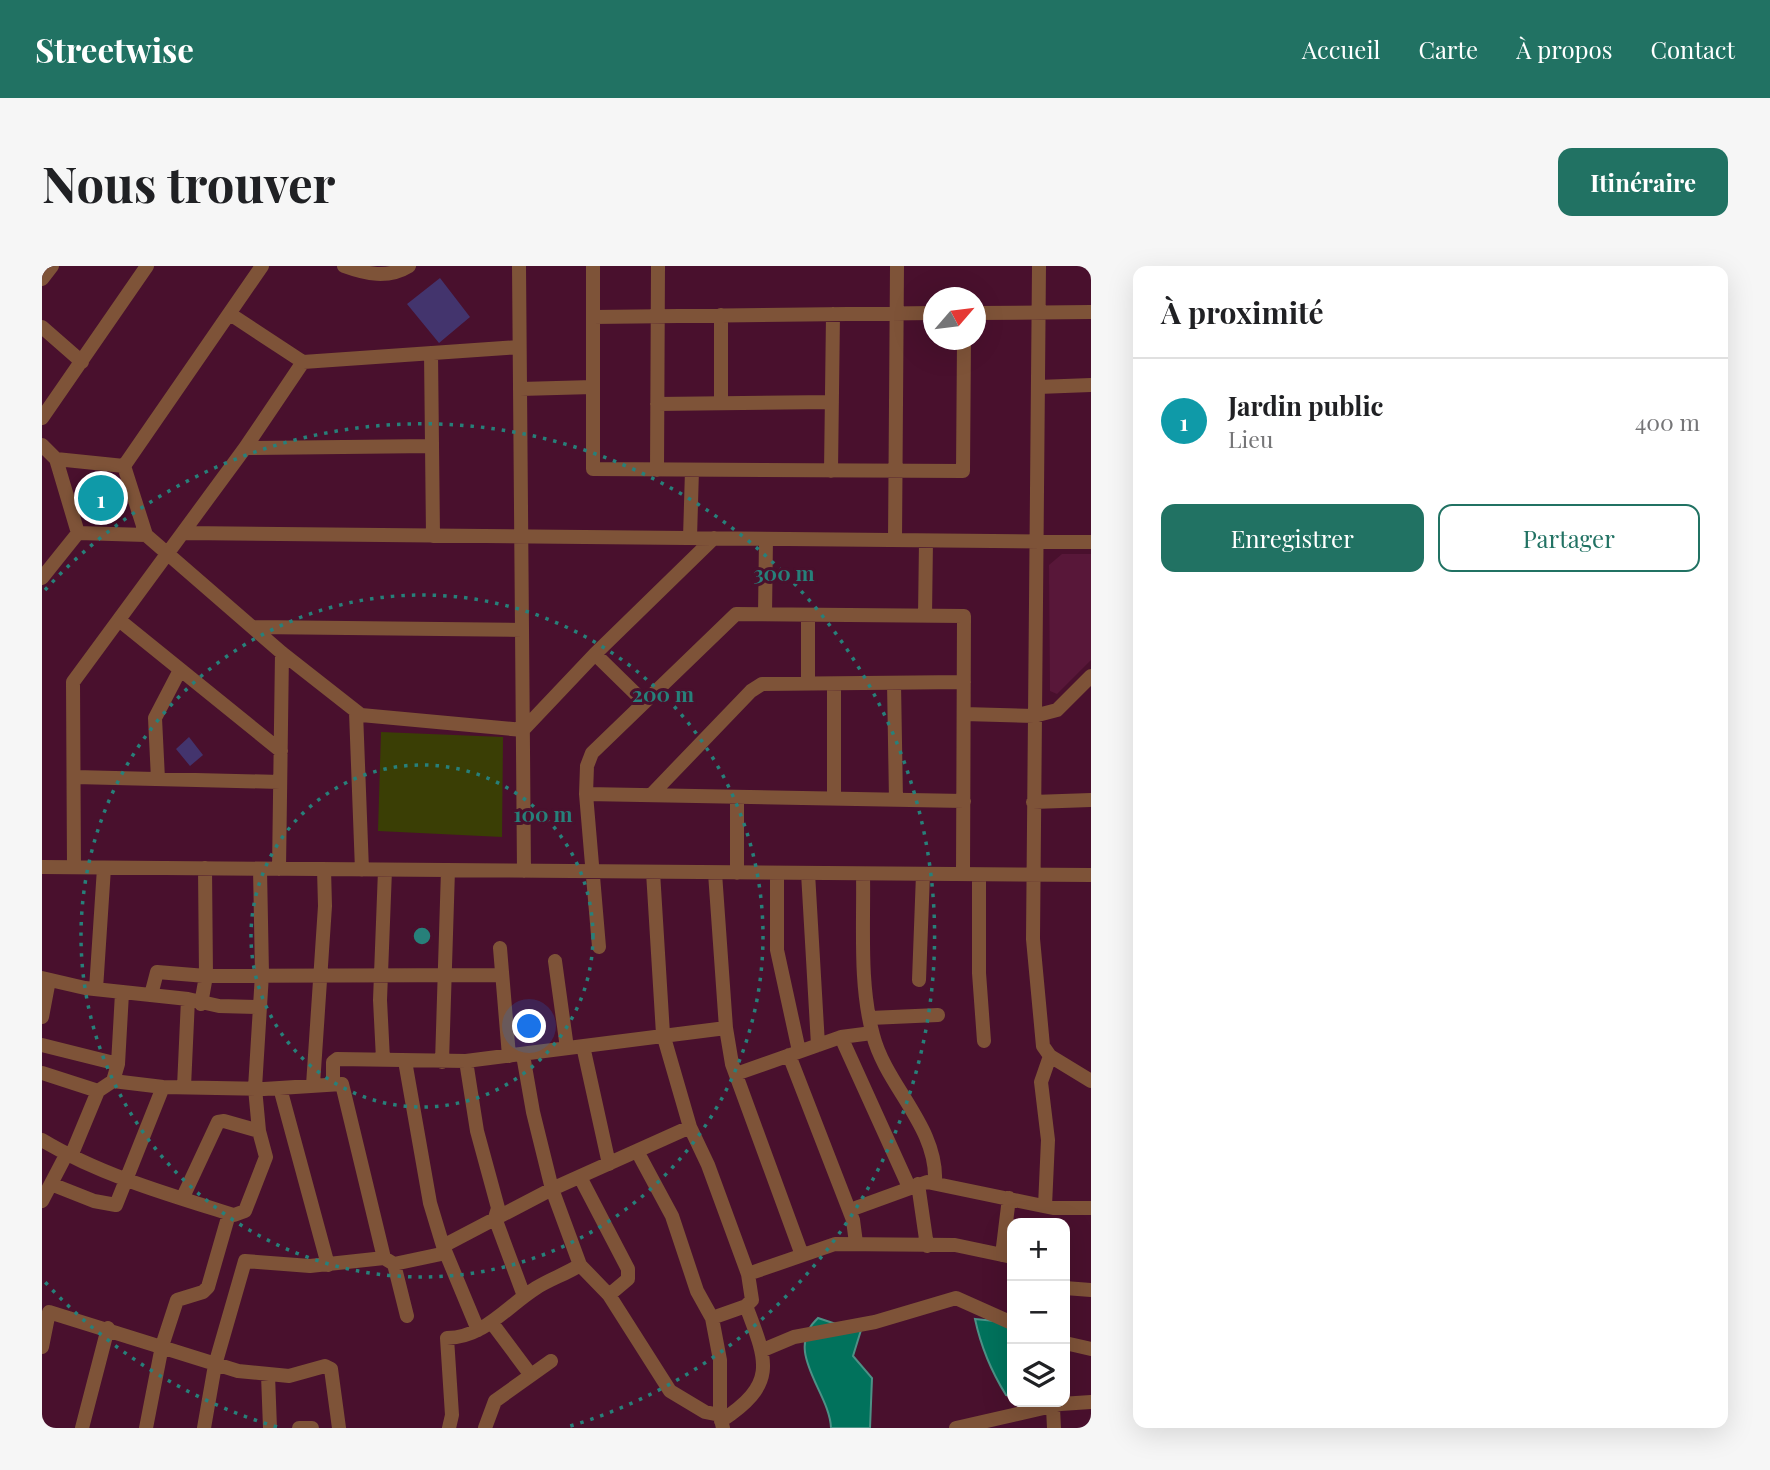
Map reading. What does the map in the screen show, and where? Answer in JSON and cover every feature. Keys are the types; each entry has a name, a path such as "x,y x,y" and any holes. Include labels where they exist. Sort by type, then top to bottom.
{"street":[{"path":"42,279 52,266"},
{"path":"42,418 147,266"},
{"path":"124,466 262,266"},
{"path":"344,266 373,275 389,274 409,266"},
{"path":"519,266 524,871"},
{"path":"593,266 593,469 963,471 964,350"},
{"path":"657,470 658,266"},
{"path":"895,540 897,266"},
{"path":"1039,266 1032,875 1036,983 1043,1046 1051,1056 1091,1081"},
{"path":"986,313 1091,312"},
{"path":"593,317 923,313"},
{"path":"230,314 303,362 519,347"},
{"path":"831,471 833,314"},
{"path":"721,315 721,403"},
{"path":"42,327 82,362"},
{"path":"431,353 433,536"},
{"path":"74,867 73,682 184,533 303,362"},
{"path":"1038,387 1091,385"},
{"path":"520,389 593,387"},
{"path":"657,404 832,402"},
{"path":"42,445 56,459 78,533"},
{"path":"245,448 432,446"},
{"path":"56,459 124,466"},
{"path":"124,466 146,535 282,653 356,712 369,718 523,730"},
{"path":"690,538 692,470"},
{"path":"78,533 146,535"},
{"path":"42,578 78,533"},
{"path":"184,533 1091,542"},
{"path":"523,730 595,654 714,538"},
{"path":"765,614 766,539"},
{"path":"925,616 926,541"},
{"path":"599,947 586,794 587,766 592,753 736,614 964,616 963,874"},
{"path":"808,615 808,684"},
{"path":"119,620 281,751"},
{"path":"254,627 522,631"},
{"path":"279,869 282,653"},
{"path":"595,654 643,701"},
{"path":"158,779 155,718 180,670"},
{"path":"964,714 1034,716 1057,710 1091,676"},
{"path":"651,795 751,691 762,684 964,682"},
{"path":"894,683 895,800"},
{"path":"834,684 834,799"},
{"path":"356,712 362,870"},
{"path":"75,777 280,782"},
{"path":"586,794 964,801"},
{"path":"737,797 737,873"},
{"path":"1033,802 1091,800"},
{"path":"42,867 1091,876"},
{"path":"96,989 104,868"},
{"path":"184,1087 194,1002 206,976 205,869"},
{"path":"42,1140 68,1155 128,1179 229,1214 239,1215 245,1211 263,1167 266,1150 258,1131 255,1088 262,974 260,869"},
{"path":"313,1085 321,976 324,869"},
{"path":"383,1059 381,974 385,870"},
{"path":"442,1062 448,870"},
{"path":"653,872 663,1034 690,1127 708,1165 748,1274 752,1300 747,1306 712,1318"},
{"path":"715,873 726,1028 736,1074 802,1255"},
{"path":"777,873 776,950 794,1053 850,1210 856,1243"},
{"path":"808,873 818,1045"},
{"path":"863,874 865,961 872,1033 919,1124 931,1155 935,1182"},
{"path":"919,980 923,874"},
{"path":"979,875 979,973 984,1041"},
{"path":"500,948 501,975 516,1055 552,1189 580,1265 608,1295 670,1391 721,1421"},
{"path":"555,961 567,1048"},
{"path":"152,995 157,972 206,976 501,975"},
{"path":"42,1017 46,979 122,993 260,1007"},
{"path":"42,1201 68,1155 98,1091 113,1081 118,1064 122,993"},
{"path":"870,1018 938,1015"},
{"path":"333,1082 336,1059 466,1061 726,1028"},
{"path":"736,1074 841,1037 872,1033"},
{"path":"841,1037 914,1185 927,1246"},
{"path":"42,1045 118,1064"},
{"path":"583,1046 609,1164"},
{"path":"1050,1218 1048,1140 1041,1082 1051,1056"},
{"path":"405,1060 427,1188 445,1250 478,1330"},
{"path":"466,1061 477,1131 498,1208 495,1218 524,1296"},
{"path":"43,1077 98,1091"},
{"path":"113,1081 163,1087 280,1088 333,1082 342,1084 389,1261 407,1317"},
{"path":"51,1184 94,1201 116,1205 163,1087"},
{"path":"280,1088 328,1265"},
{"path":"183,1197 218,1122 224,1121 258,1131"},
{"path":"204,1428 215,1365 245,1261 249,1259 303,1266 328,1265 389,1261 445,1250 495,1218 552,1189 690,1127"},
{"path":"637,1151 672,1216 697,1292 712,1318 720,1360 721,1421"},
{"path":"580,1177 628,1269 628,1279 608,1295"},
{"path":"850,1210 914,1185 935,1182 1049,1207 1091,1208"},
{"path":"1008,1218 1009,1198"},
{"path":"146,1428 162,1346 177,1300 204,1292 216,1263 229,1214"},
{"path":"748,1274 835,1244 962,1246 1007,1256"},
{"path":"216,1263 242,1270"},
{"path":"449,1428 452,1415 447,1338 469,1336 492,1323 524,1296 580,1265"},
{"path":"1070,1288 1091,1290"},
{"path":"763,1350 794,1337 874,1322 956,1298 1007,1321"},
{"path":"721,1421 745,1405 761,1384 763,1350 747,1306"},
{"path":"43,1341 49,1312 108,1328 215,1365 289,1376 325,1366 331,1369 339,1428"},
{"path":"492,1323 530,1374"},
{"path":"82,1428 108,1328"},
{"path":"1069,1344 1091,1349"},
{"path":"485,1428 495,1401 551,1361"},
{"path":"268,1375 270,1428"},
{"path":"956,1428 1053,1408 1061,1404 1091,1402"},
{"path":"1053,1408 1054,1428"},
{"path":"299,1428 312,1428"}],"shaded area":[{"path":"1062,554 1091,554 1091,660 1057,694 1050,691 1049,565"},
{"path":"381,732 503,737 502,837 378,831"},
{"path":"818,1318 839,1325 862,1327 853,1356 872,1378 870,1428 831,1428 829,1414 806,1358 808,1331"},
{"path":"975,1319 1007,1325 1007,1395 991,1368"}],"building":[{"path":"440,278 470,317 439,343 407,304"},
{"path":"115,475 122,514 84,520 81,481"},
{"path":"189,737 203,755 190,766 176,749"}],"place":[{"name":"Jardin public","path":"101,498"}]}
